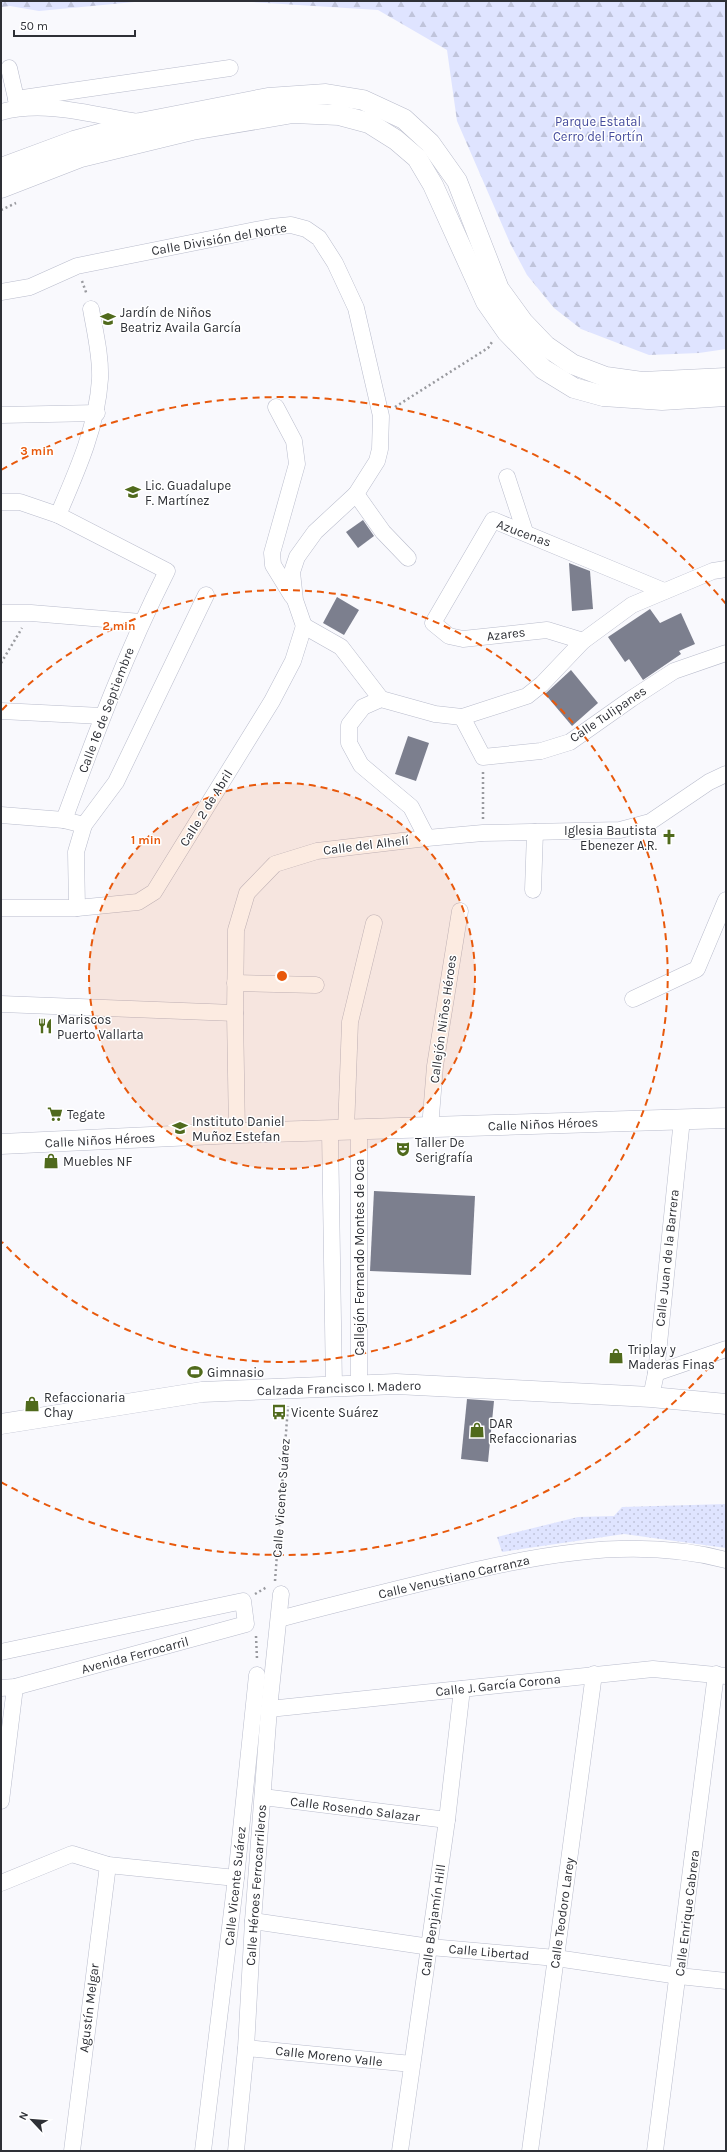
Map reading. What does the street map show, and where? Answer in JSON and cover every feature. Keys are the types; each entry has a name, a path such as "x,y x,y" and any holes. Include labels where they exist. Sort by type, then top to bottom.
{"main road":[{"path":"1,168 74,141 140,123 268,98 326,94 363,100 404,119 430,143 457,181 499,289 523,322 546,346 572,364 606,377 642,382 726,378"},
{"path":"1,188 80,157 192,130 293,112 339,114 369,123 396,140 417,158 433,185 486,302 506,332 543,369 574,388 603,396 662,400 726,396"},
{"name":"Calle Niños Héroes","path":"1,1144 237,1133 726,1118"},
{"name":"Calzada Francisco I. Madero","path":"1,1424 202,1392 359,1385 396,1384 651,1397 726,1404"}],"street":[{"path":"9,68 17,103"},
{"path":"1,112 17,103 230,68"},
{"path":"17,103 140,123"},
{"name":"Calle División del Norte","path":"1,292 30,287 77,266 271,227 291,225 306,229 319,238 335,263 356,308 381,416 380,449 376,461 356,494 315,532 297,557 292,572 295,600 304,626"},
{"path":"58,515 80,463 97,413 100,378 98,348 91,309"},
{"path":"276,407 294,441 297,464 272,553 273,565 295,600"},
{"path":"1,415 97,413"},
{"path":"507,477 526,532"},
{"path":"356,494 383,532 408,558"},
{"name":"Calle 16 de Septiembre","path":"1,502 20,502 58,515 167,571 141,622 102,716 64,820"},
{"name":"Azucenas","path":"433,622 493,520 526,532 664,591"},
{"path":"304,626 342,647 381,699 435,714 462,717 527,696 542,684 583,641 632,605 712,571 726,569"},
{"path":"78,908 76,852 84,825 116,782 206,595"},
{"path":"1,613 31,613 141,622"},
{"name":"Azares","path":"433,622 450,636 463,639 547,630 583,641"},
{"name":"Calle 2 de Abril","path":"1,908 78,908 138,902 154,892 272,702 293,661 304,626"},
{"name":"Calle Tulipanes","path":"483,757 541,751 570,742 674,671 726,653"},
{"path":"381,699 363,707 349,725 349,742 361,765 411,807 427,838"},
{"path":"1,711 102,716"},
{"path":"462,717 483,757"},
{"name":"Calle del Alhelí","path":"237,1133 235,1013 236,930 247,893 275,864 317,851 427,838 483,833 620,830 650,822 709,782 726,774"},
{"path":"1,815 64,820 84,825"},
{"path":"533,890 535,832"},
{"path":"633,999 697,969 726,900"},
{"name":"Callejón Niños Héroes","path":"430,1128 435,1066 460,911"},
{"path":"345,1130 350,1022 374,923"},
{"path":"235,983 316,985"},
{"path":"1,1004 235,1013"},
{"name":"Calle Juan de la Barrera","path":"651,1397 656,1373 682,1119"},
{"name":"Callejón Fernando Montes de Oca","path":"345,1130 359,1385"},
{"name":"Callejón Fernando Montes de Oca","path":"334,1386 345,1130"},
{"path":"656,1373 726,1349"},
{"name":"Calle Venustiano Carranza","path":"279,1619 504,1563 584,1551 631,1547 705,1555 726,1560"},
{"name":"Calle Héroes Ferrocarrileros","path":"236,2151 246,2048 253,1921 269,1708 279,1619 278,1588"},
{"path":"1,1652 243,1601 246,1624"},
{"name":"Avenida Ferrocarril","path":"8,1688 246,1624"},
{"name":"Calle J. García Corona","path":"269,1708 462,1690 594,1674 653,1669 721,1675"},
{"name":"Calle Teodoro Larey","path":"530,2151 594,1674"},
{"name":"Calle Vicente Suárez","path":"203,2151 236,1878 257,1675"},
{"name":"Calle Enrique Cabrera","path":"655,2151 721,1675"},
{"path":"1,1801 8,1688"},
{"name":"Calle Benjamín Hill","path":"400,2151 430,1947 462,1690"},
{"name":"Calle Rosendo Salazar","path":"263,1797 447,1820"},
{"path":"1,1883 72,1854 108,1865 236,1878"},
{"name":"Agustín Melgar","path":"72,2151 108,1865"},
{"name":"Calle Libertad","path":"253,1921 430,1947 556,1958 679,1976 726,1980"},
{"name":"Calle Moreno Valle","path":"246,2048 412,2064"}],"path":[{"path":"1,210 23,200"},
{"path":"77,266 91,309"},
{"path":"381,416 488,348 493,336"},
{"path":"1,663 31,613"},
{"path":"483,757 483,833"},
{"name":"Calle Vicente Suárez","path":"278,1588 290,1389"},
{"path":"243,1601 278,1588"},
{"path":"246,1624 257,1637 257,1675"}],"green space":[{"path":"1,1 145,1 39,11 10,6 1,7"},
{"name":"Parque Estatal Cerro del Fortín","path":"236,1 726,1 726,349 699,353 649,355 581,329 554,308 527,275 510,243 457,121 447,50 378,10"},
{"path":"726,1504 726,1548 624,1534 502,1552 497,1537 578,1517 614,1516 622,1507"}],"building":[{"path":"363,520 374,536 358,548 346,532"},
{"path":"569,563 590,571 593,609 572,611"},
{"path":"337,597 359,610 344,635 323,623"},
{"path":"650,609 660,623 681,613 695,644 679,651 681,654 643,680 629,659 625,662 608,637"},
{"path":"571,670 598,703 572,726 545,694"},
{"path":"408,736 429,743 416,781 395,774"},
{"path":"374,1191 475,1196 471,1275 370,1271"},
{"name":"DAR Refaccionarias","path":"467,1399 494,1401 488,1462 461,1459"}],"place":[{"name":"Jardín de Niños Beatriz Availa García","path":"108,319"},
{"name":"Lic. Guadalupe F. Martínez","path":"133,492"},
{"name":"Iglesia Bautista Ebenezer A.R.","path":"669,837"},
{"name":"Mariscos Puerto Vallarta","path":"45,1026"},
{"name":"Tegate","path":"55,1114"},
{"name":"Instituto Daniel Muñoz Estefan","path":"180,1128"},
{"name":"Taller De Serigrafía","path":"403,1149"},
{"name":"Muebles NF","path":"51,1161"},
{"name":"Triplay y Maderas Finas","path":"616,1356"},
{"name":"Gimnasio","path":"195,1372"},
{"name":"Refaccionaria Chay","path":"32,1404"},
{"name":"Vicente Suárez","path":"279,1412"},
{"name":"DAR Refaccionarias","path":"477,1430"}]}
